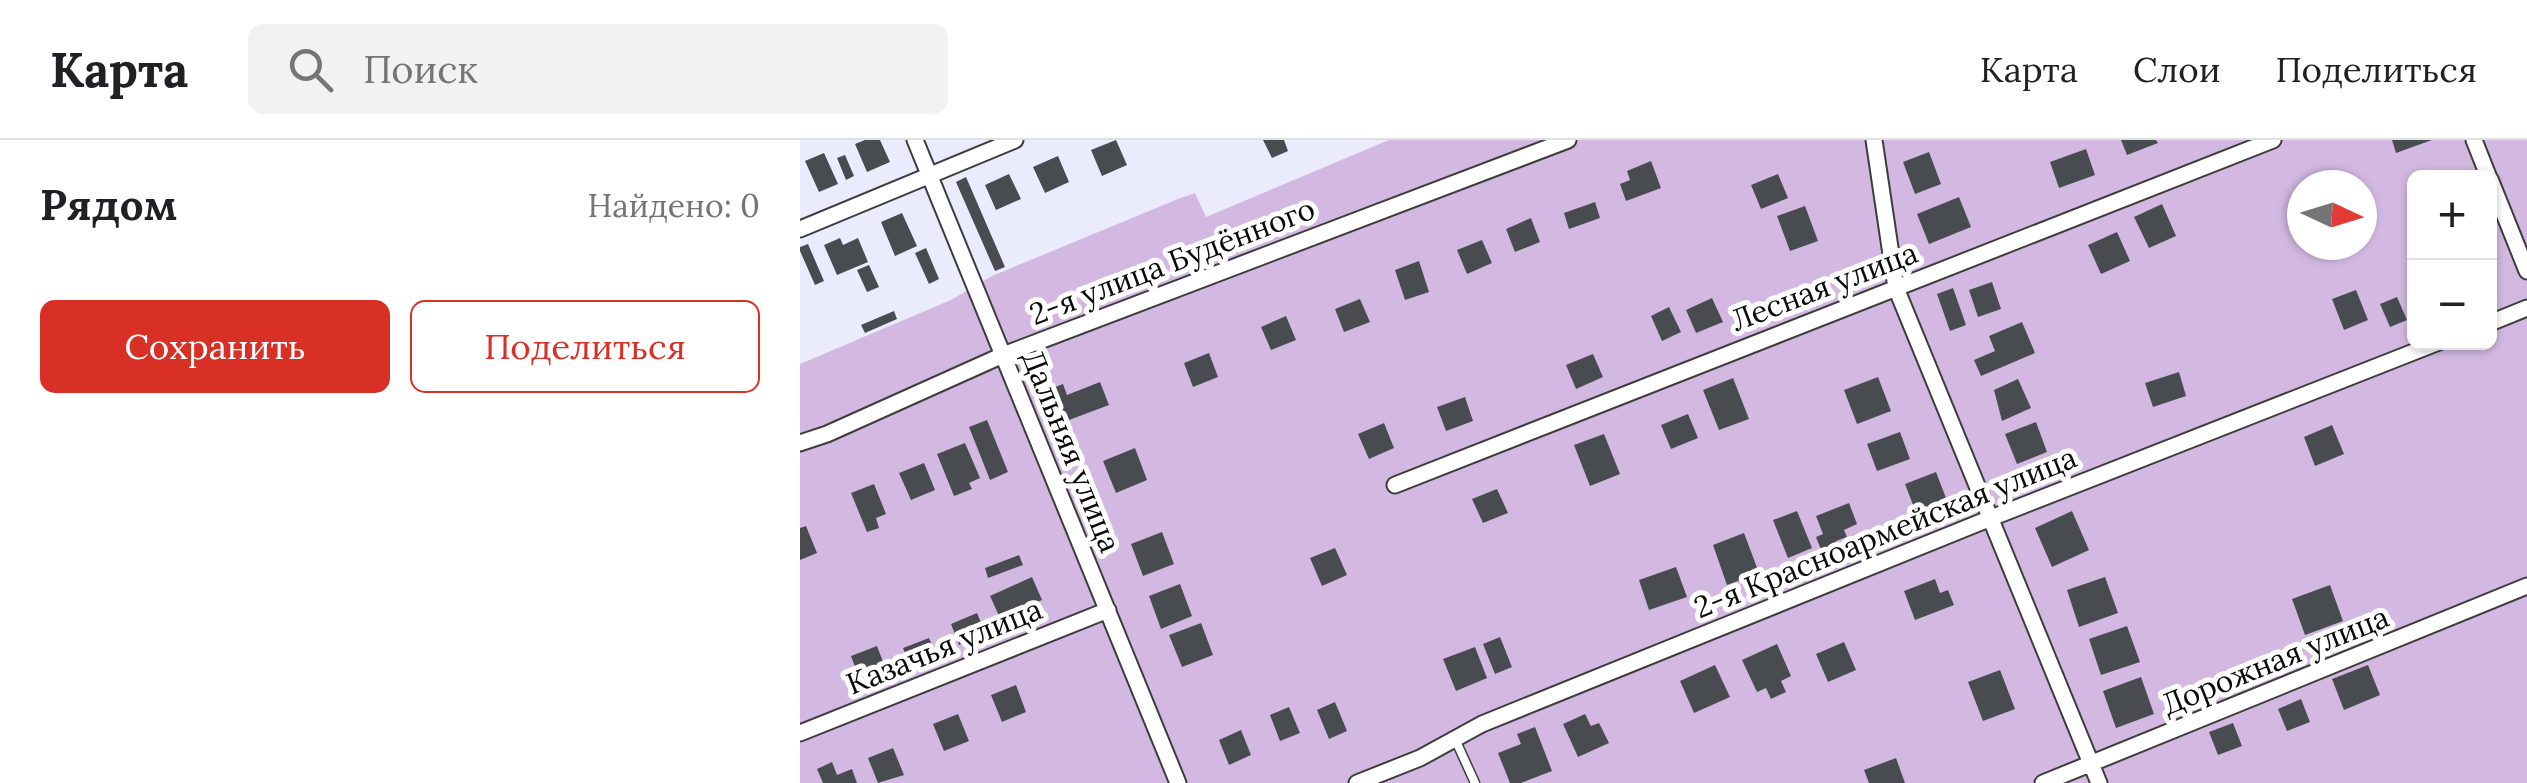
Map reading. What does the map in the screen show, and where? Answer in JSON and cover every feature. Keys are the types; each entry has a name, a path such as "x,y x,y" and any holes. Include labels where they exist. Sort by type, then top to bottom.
{"street":[{"name":"Дальняя улица","path":"914,140 1178,783"},
{"path":"800,229 1015,140"},
{"name":"2-я улица Будённого","path":"800,443 1003,355 1568,140"},
{"path":"1874,140 1896,288 2100,783"},
{"name":"Лесная улица","path":"1395,486 2273,140"},
{"path":"2474,140 2486,170"},
{"path":"2497,198 2527,271"},
{"path":"2497,319 2527,308"},
{"name":"2-я Красноармейская улица","path":"1357,783 1420,758 1500,717 2419,350"},
{"name":"Дорожная улица","path":"2044,783 2527,586"},
{"name":"Казачья улица","path":"800,733 1108,610"}],"lane":[{"path":"1456,739 1475,783"}],"shaded area":[{"path":"1389,140 2527,140 2527,783 800,783 800,364 951,300 992,276 1195,193 1206,217"}],"building":[{"path":"880,140 890,162 867,172 855,144"},
{"path":"1116,140 1127,165 1102,176 1091,150"},
{"path":"1263,140 1284,140 1288,151 1272,158"},
{"path":"2121,140 2156,140 2158,143 2127,155"},
{"path":"2392,140 2432,140 2396,153"},
{"path":"2086,149 2095,175 2059,188 2050,162"},
{"path":"1929,152 1941,184 1915,194 1903,162"},
{"path":"824,153 838,184 819,192 805,161"},
{"path":"845,155 854,176 846,180 837,158"},
{"path":"1058,156 1069,182 1045,193 1033,167"},
{"path":"1651,161 1661,188 1626,201 1620,184 1630,180 1627,171"},
{"path":"1009,174 1021,199 996,210 985,185"},
{"path":"1778,174 1788,198 1761,209 1751,185"},
{"path":"966,177 1005,267 995,271 956,182"},
{"path":"1959,197 1971,227 1929,244 1917,214"},
{"path":"1595,202 1600,218 1569,229 1564,213"},
{"path":"2162,204 2176,236 2149,248 2134,217"},
{"path":"1805,206 1818,241 1790,251 1777,216"},
{"path":"902,213 917,246 895,256 881,222"},
{"path":"1531,218 1540,242 1515,252 1506,229"},
{"path":"2117,232 2130,261 2101,274 2088,245"},
{"path":"840,238 843,245 858,238 868,262 837,275 824,245"},
{"path":"1482,240 1492,263 1467,274 1457,250"},
{"path":"808,244 824,281 815,285 800,251 800,247"},
{"path":"926,248 939,279 929,284 915,253"},
{"path":"1419,261 1429,292 1405,300 1395,270"},
{"path":"869,265 879,287 867,292 857,270"},
{"path":"1992,282 2001,309 1978,317 1969,290"},
{"path":"1953,288 1966,325 1950,331 1937,294"},
{"path":"2356,290 2368,320 2344,330 2332,299"},
{"path":"2397,297 2407,320 2390,327 2380,304"},
{"path":"1712,298 1723,322 1696,333 1686,310"},
{"path":"1360,299 1370,322 1344,332 1335,309"},
{"path":"1669,307 1681,332 1662,341 1651,316"},
{"path":"894,311 897,319 865,333 861,325"},
{"path":"1286,316 1296,340 1271,350 1261,327"},
{"path":"2022,322 2035,353 1981,376 1974,360 1995,351 1989,336"},
{"path":"1209,353 1218,377 1193,387 1184,363"},
{"path":"1593,354 1603,377 1576,389 1566,365"},
{"path":"2179,372 2186,396 2153,407 2145,383"},
{"path":"1878,377 1891,411 1857,424 1844,390"},
{"path":"1733,378 1749,419 1719,430 1703,390"},
{"path":"2018,379 2031,408 2002,421 1994,390"},
{"path":"1100,382 1109,405 1061,423 1048,390 1063,384 1067,395"},
{"path":"1465,397 1473,421 1446,431 1437,407"},
{"path":"1688,414 1698,438 1671,449 1661,425"},
{"path":"987,420 1008,472 990,480 969,427"},
{"path":"2036,422 2047,452 2017,464 2005,434"},
{"path":"1384,423 1394,448 1369,459 1358,434"},
{"path":"2332,425 2344,454 2315,466 2304,437"},
{"path":"1900,432 1910,459 1877,471 1867,444"},
{"path":"1604,434 1620,474 1590,486 1574,445"},
{"path":"965,443 980,478 969,483 972,489 954,496 937,454"},
{"path":"1135,448 1147,480 1116,493 1103,461"},
{"path":"924,463 935,490 911,500 899,473"},
{"path":"1936,472 1951,511 1920,523 1905,484"},
{"path":"874,484 886,514 876,518 879,528 867,532 851,493"},
{"path":"1497,489 1508,513 1483,523 1472,499"},
{"path":"1849,503 1857,524 1844,530 1847,537 1836,541 1840,551 1824,557 1816,537 1823,534 1816,516"},
{"path":"1797,511 1812,548 1788,558 1773,520"},
{"path":"2072,511 2089,550 2052,567 2035,528"},
{"path":"806,526 817,553 800,560 800,528"},
{"path":"1162,532 1174,564 1143,576 1131,544"},
{"path":"1744,533 1759,573 1727,585 1713,545"},
{"path":"1335,548 1347,575 1322,586 1310,558"},
{"path":"1019,555 1023,565 988,578 985,568"},
{"path":"1676,567 1687,597 1649,610 1639,580"},
{"path":"1032,577 1042,600 1000,618 990,596"},
{"path":"2105,577 2118,613 2079,627 2067,590"},
{"path":"1935,579 1940,593 1948,590 1954,605 1915,620 1904,591"},
{"path":"1180,584 1192,616 1161,629 1149,596"},
{"path":"2330,585 2343,621 2305,635 2292,599"},
{"path":"977,613 986,635 959,645 951,624"},
{"path":"1201,623 1213,655 1182,667 1169,635"},
{"path":"2127,626 2140,662 2101,675 2089,639"},
{"path":"1500,637 1512,667 1495,674 1483,644"},
{"path":"929,638 938,660 912,670 903,648"},
{"path":"1844,642 1856,670 1828,682 1816,654"},
{"path":"1777,644 1791,676 1781,681 1786,692 1771,699 1766,688 1757,692 1742,660"},
{"path":"877,646 885,667 859,678 851,656"},
{"path":"1475,647 1487,678 1456,691 1443,659"},
{"path":"1715,665 1730,697 1694,713 1680,681"},
{"path":"2368,665 2380,695 2344,710 2332,679"},
{"path":"2000,670 2015,709 1983,721 1968,682"},
{"path":"2141,677 2154,714 2116,728 2103,691"},
{"path":"1016,685 1026,712 1002,722 991,695"},
{"path":"2301,699 2310,722 2287,731 2278,709"},
{"path":"1335,702 1347,731 1329,739 1317,710"},
{"path":"1289,707 1300,733 1280,741 1270,715"},
{"path":"958,714 969,741 944,751 933,724"},
{"path":"1585,714 1591,726 1599,723 1609,743 1578,757 1563,724"},
{"path":"2233,723 2242,746 2218,755 2209,732"},
{"path":"1535,727 1552,771 1521,783 1510,783 1498,753 1521,744 1517,734"},
{"path":"1241,730 1251,755 1229,765 1219,740"},
{"path":"893,748 904,775 878,783 868,758"},
{"path":"1896,758 1905,783 1869,783 1864,770"},
{"path":"832,762 837,775 852,769 857,783 823,783 817,769"}]}
